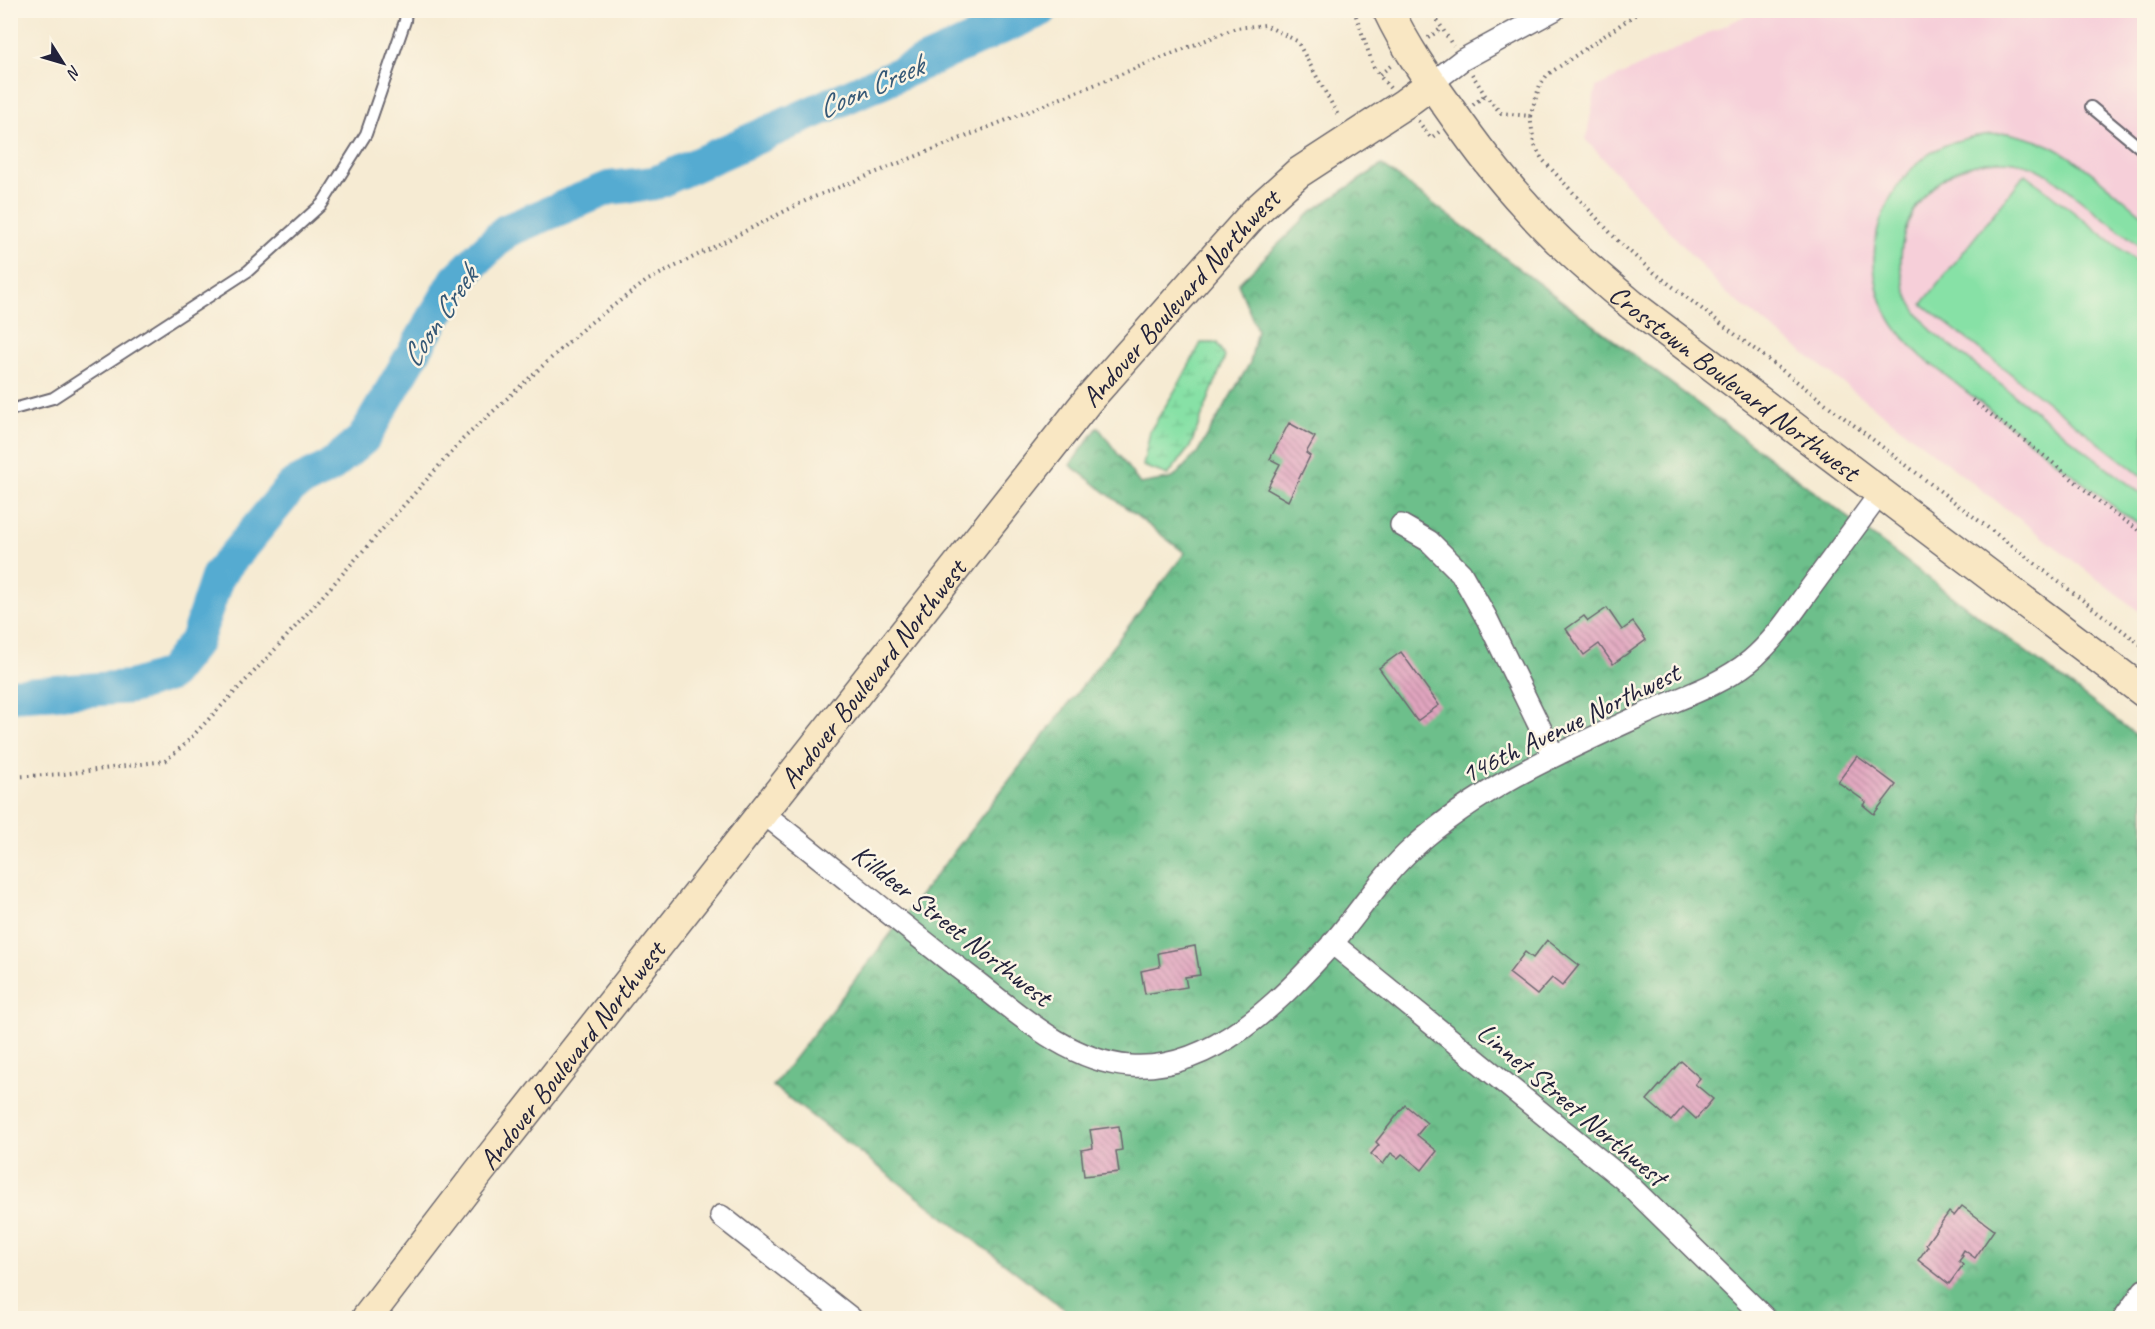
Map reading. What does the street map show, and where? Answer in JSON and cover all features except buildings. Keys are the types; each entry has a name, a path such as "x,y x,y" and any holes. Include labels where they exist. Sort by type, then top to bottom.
{"street":[{"name":"Crosstown Boulevard Northwest","path":"1388,10 1431,84 1486,161 1525,206 1580,261 1632,305 2145,692"},
{"path":"1431,84 1462,60 1554,10"},
{"name":"Andover Boulevard Northwest","path":"374,1316 479,1172 1088,400 1256,211 1298,173 1431,84"},
{"name":"146th Avenue Northwest","path":"1114,1064 1133,1066 1165,1063 1201,1054 1227,1041 1256,1019 1332,943 1378,885 1411,849 1445,819 1471,801 1554,756 1646,713 1705,689 1749,662 1775,638 1881,492"},
{"path":"1401,525 1429,541 1461,573 1487,619 1554,756"},
{"name":"Killdeer Street Northwest","path":"763,813 923,941 1041,1030 1085,1056 1114,1064"},
{"name":"Linnet Street Northwest","path":"1332,943 1623,1179 1766,1318"},
{"path":"721,1216 851,1318"},
{"path":"2124,1318 2145,1290"}],"lane":[{"path":"10,410 53,398 238,278 322,204 366,134 405,21 406,10"},
{"path":"2091,107 2145,151"}],"path":[{"path":"1354,10 1374,68 1379,75"},
{"path":"1431,10 1485,95 1501,113 1530,116"},
{"path":"1642,10 1547,75 1540,85 1530,116 1534,144 1542,159 1619,242 1647,267 2145,647"},
{"path":"10,777 64,774 165,761 185,744 270,655 463,439 586,326 648,280 807,200 1236,28 1265,25 1297,42 1351,138"},
{"path":"1972,400 2114,514 2145,533"}],"shaded area":[{"path":"1755,11 2144,11 2144,615 1726,293 1586,140 1596,87"}],"green space":[{"path":"2008,133 2042,142 2065,154 2100,179 2144,216 2144,249 2063,185 2038,169 2002,161 1975,164 1951,174 1930,190 1914,210 1904,235 1901,262 1908,296 1933,332 2144,496 2144,527 2123,514 1922,357 1895,327 1881,300 1875,277 1874,254 1877,231 1896,188 1929,154 1947,144 1988,134"},
{"path":"1382,165 2144,741 2144,1318 1076,1318 773,1086 1185,553 1070,465 1098,427 1140,484 1173,478 1197,453 1250,363 1257,330 1238,284 1312,211"},
{"path":"2025,174 2144,267 2144,478 1922,304"},
{"path":"1201,343 1217,343 1225,357 1190,447 1168,475 1143,466 1150,431"}],"waterway":[{"name":"Coon Creek","path":"10,695 131,687 169,675 196,641 218,575 292,486 328,468 363,439 456,280 506,231 609,188 655,183 1041,10"}]}
